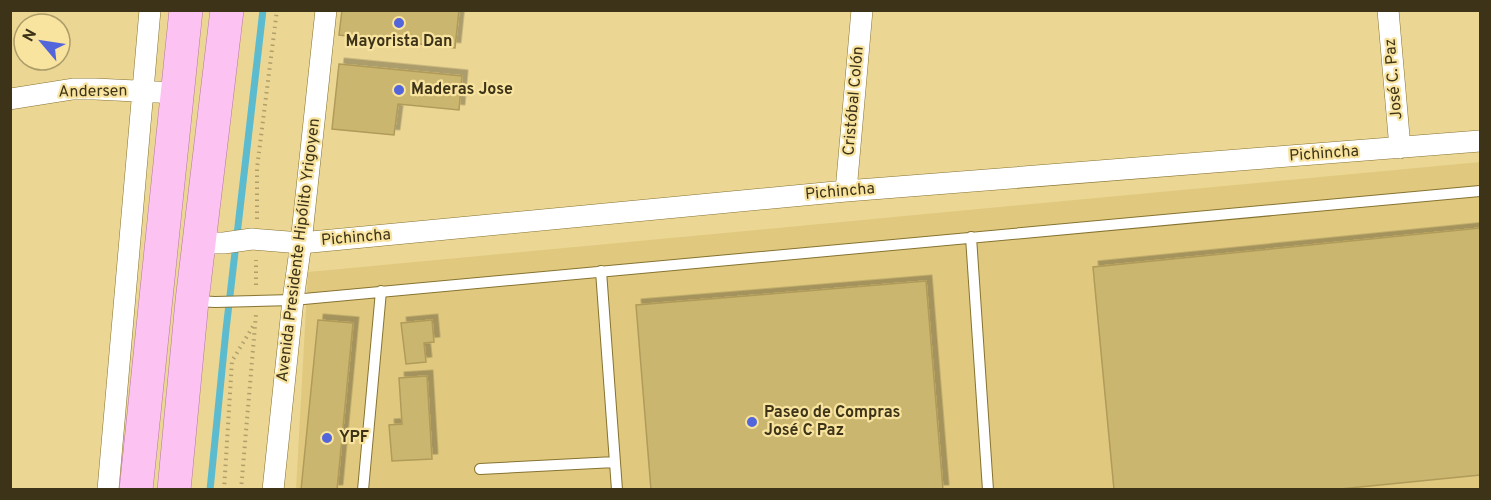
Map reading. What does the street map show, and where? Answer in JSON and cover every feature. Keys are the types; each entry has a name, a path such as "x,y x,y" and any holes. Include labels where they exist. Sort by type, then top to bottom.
{"main road":[{"path":"136,489 186,10"},
{"path":"174,489 212,243 227,10"}],"street":[{"path":"108,489 150,10"},
{"name":"Avenida Presidente Hipólito Yrigoyen","path":"273,489 326,10"},
{"name":"Cristóbal Colón","path":"846,191 862,10"},
{"name":"José C. Paz","path":"1388,10 1400,148"},
{"name":"Andersen","path":"10,99 94,89 177,93"},
{"name":"Pichincha","path":"212,243 252,240 301,243 846,191 1480,141"}],"lane":[{"path":"204,301 293,300 1480,191"},
{"path":"971,237 988,489"},
{"path":"601,271 617,489"},
{"path":"363,489 381,291"},
{"path":"480,469 615,462"}],"path":[{"path":"224,489 232,361 255,323"}],"shaded area":[{"path":"1480,162 1480,489 296,490 308,272"}],"building":[{"name":"Mayorista Dan","path":"342,10 459,10 455,48 339,35"},
{"name":"Maderas Jose","path":"339,64 462,76 459,110 398,104 394,135 332,129"},
{"path":"1480,228 1480,475 1330,490 1114,490 1093,267"},
{"path":"926,281 943,490 651,490 636,305"},
{"path":"318,320 353,323 337,490 301,490"},
{"path":"432,320 434,342 424,343 426,362 406,364 401,323"},
{"path":"427,376 432,459 392,461 389,425 402,424 399,378"}],"waterway":[{"path":"210,490 263,10"}],"place":[{"name":"Mayorista Dan","path":"399,23"},
{"name":"Maderas Jose","path":"399,90"},
{"name":"Paseo de Compras José C Paz","path":"752,422"},
{"name":"YPF","path":"327,438"}]}
